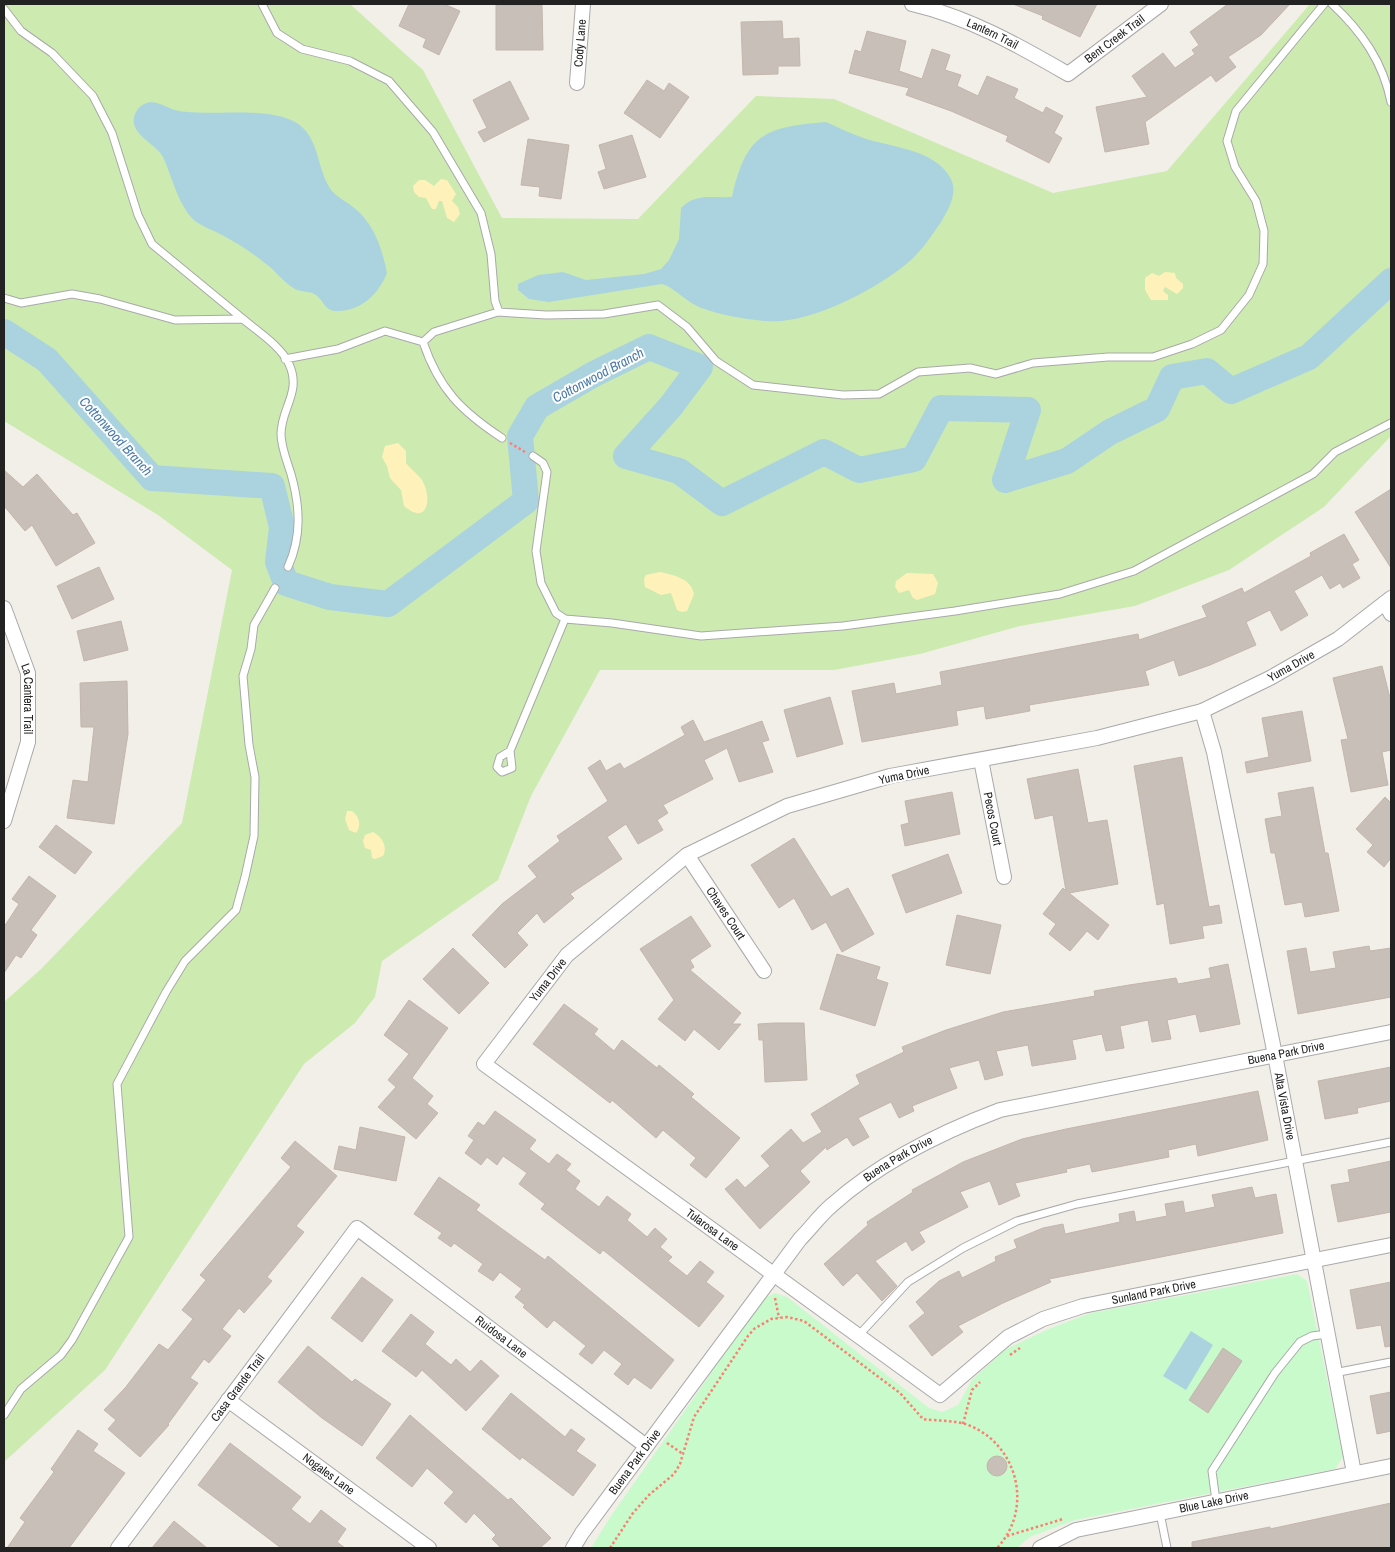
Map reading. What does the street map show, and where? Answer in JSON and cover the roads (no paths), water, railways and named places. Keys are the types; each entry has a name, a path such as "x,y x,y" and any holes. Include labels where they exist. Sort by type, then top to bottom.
{"street":[{"name":"Cody Lane","path":"577,83 583,4"},
{"name":"Lantern Trail","path":"912,4 929,8 1003,36 1068,74"},
{"name":"Bent Creek Trail","path":"1068,74 1155,6"},
{"name":"Yuma Drive","path":"484,1064 567,955 687,855 787,806 890,776 1098,738 1202,711 1270,678 1338,639 1389,605"},
{"name":"La Cantera Trail","path":"4,608 28,673 28,742 4,821"},
{"name":"Alta Vista Drive","path":"1202,711 1214,752 1275,1055 1312,1260 1354,1474"},
{"name":"Pecos Court","path":"980,760 1004,877"},
{"name":"Chaves Court","path":"687,855 764,971"},
{"name":"Buena Park Drive","path":"573,1548 582,1533 800,1239 831,1206 862,1181 913,1148 958,1126 1000,1110 1391,1032"},
{"name":"Tularosa Lane","path":"484,1064 940,1395"},
{"name":"Casa Grande Trail","path":"118,1548 356,1228"},
{"name":"Ruidosa Lane","path":"356,1228 646,1446"},
{"name":"Sunland Park Drive","path":"940,1395 1008,1336 1062,1312 1391,1245"},
{"name":"Nogales Lane","path":"228,1400 429,1548"},
{"name":"Blue Lake Drive","path":"1040,1548 1076,1530 1391,1466"}],"lane":[{"path":"262,4 277,32 302,49 350,62 389,81 434,132 482,213 491,254 495,301 499,312"},
{"path":"423,342 434,332 499,312 546,315 604,314 658,305 687,327 716,361 753,385 843,395 879,394 918,372 970,368 996,374 1033,363 1108,357 1153,357 1192,344 1221,330 1249,295 1263,264 1264,232 1256,201 1235,167 1227,141 1236,111 1324,4"},
{"path":"1332,4 1352,22 1376,54 1388,84 1391,102"},
{"path":"4,9 21,31 52,53 93,96 112,133 138,215 152,244 243,318 285,359 294,384 281,432 285,457 296,494 300,532 288,567"},
{"path":"4,298 21,303 72,294 100,299 175,320 243,318"},
{"path":"285,359 338,349 384,331 423,342"},
{"path":"423,342 430,362 453,400 479,423 502,438"},
{"path":"532,456 543,463 548,472 536,551 541,583 556,613 565,619 612,623 701,636 843,626 1060,594 1134,571 1313,474 1335,452 1391,423"},
{"path":"4,1415 21,1389 61,1355 72,1340 130,1237 117,1084 166,992 185,961 236,910 254,836 256,777 249,745 243,676 251,649 254,625 275,588"},
{"path":"510,751 565,619"},
{"path":"858,1336 908,1282 964,1248 1017,1222 1077,1204 1391,1142"},
{"path":"1216,1501 1212,1471 1275,1373 1300,1342 1312,1336 1327,1334"},
{"path":"1334,1373 1391,1362"},
{"path":"1160,1513 1167,1548"}],"water":[{"path":"151,102 179,111 244,112 279,116 293,121 304,129 313,143 327,184 337,196 360,213 372,228 376,237 383,254 387,273 374,295 361,305 345,311 332,311 327,308 319,297 309,292 297,290 291,286 245,248 195,221 189,215 180,199 163,157 142,137 134,126 137,110 142,105"},
{"path":"826,122 861,137 923,155 944,169 953,185 953,196 949,207 923,247 898,271 863,293 823,311 803,317 784,321 767,321 712,312 692,303 662,284 549,302 529,299 518,290 518,284 538,275 563,272 586,280 644,274 661,269 669,260 679,239 681,208 686,203 698,198 732,197 737,176 744,160 751,147 761,138 787,127"},
{"path":"1191,1331 1213,1345 1186,1390 1163,1376"}],"waterway":[{"name":"Cottonwood Branch","path":"4,332 47,360 152,478 272,486 282,527 278,562 286,583 330,597 388,604 526,501 520,436 537,407 594,374 649,347 700,367 671,406 626,456 679,471 722,503 824,452 859,470 914,459 941,408 1028,410 1005,480 1067,461 1110,432 1157,409 1172,377 1207,371 1231,391 1309,357 1391,281"}]}
